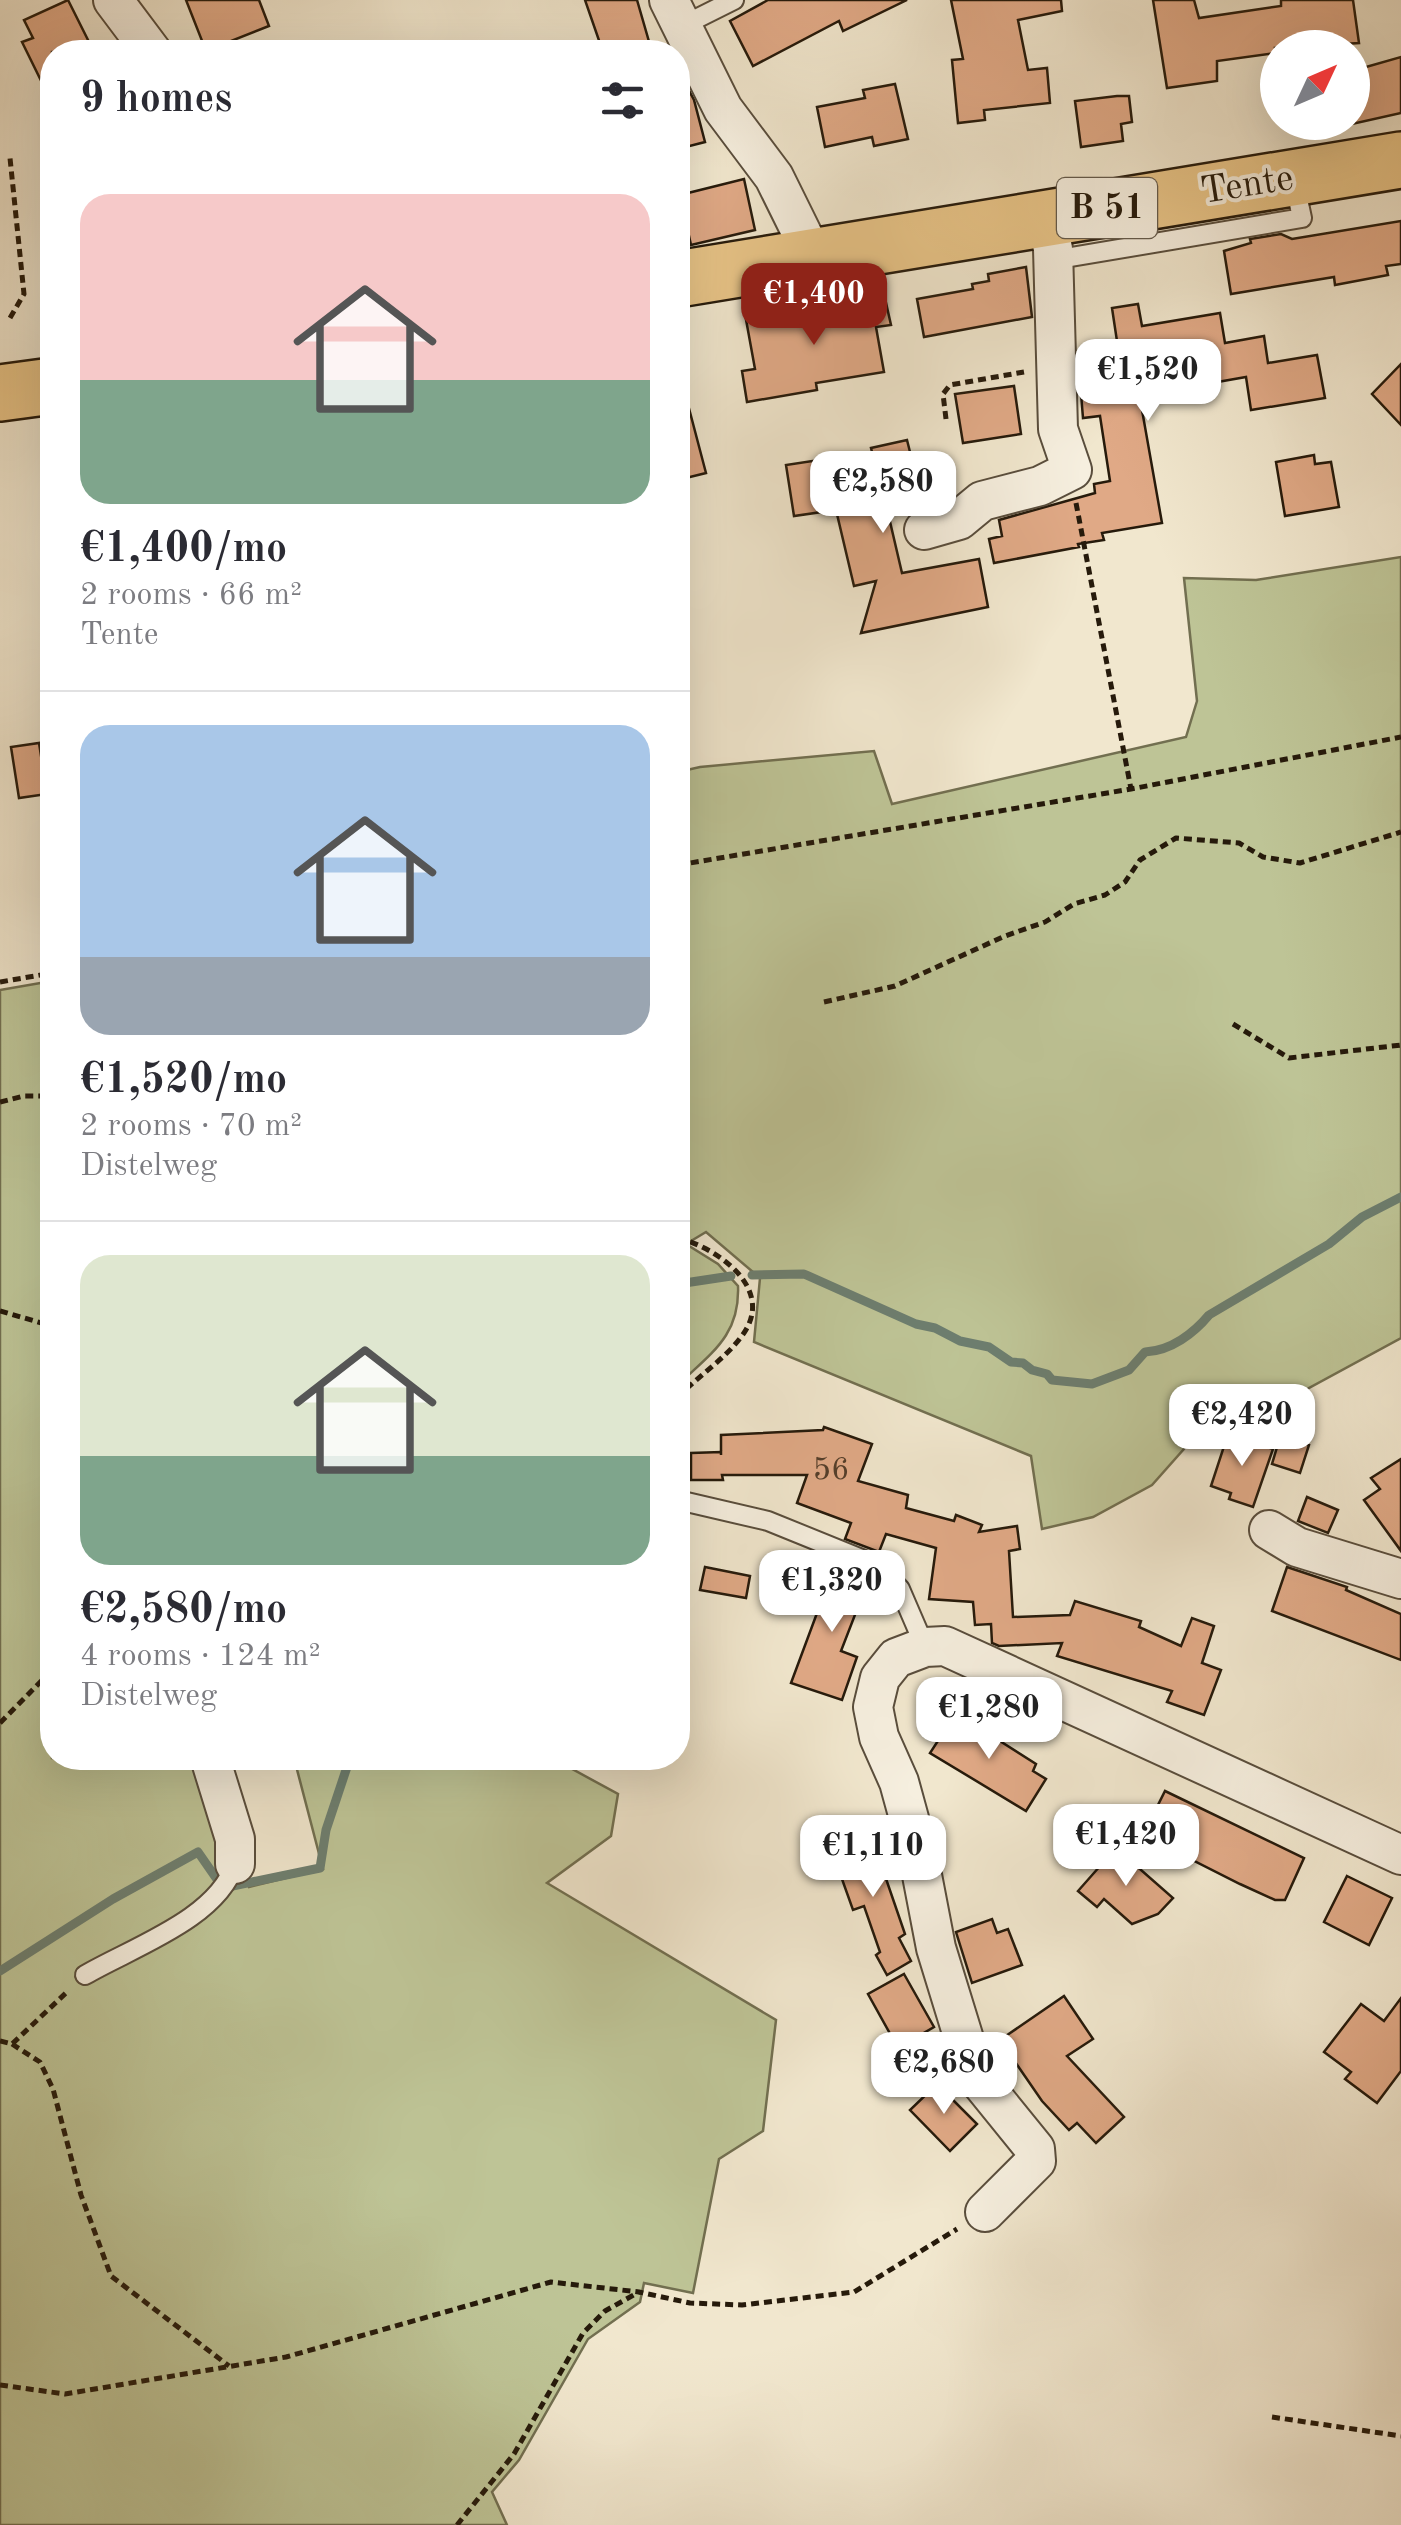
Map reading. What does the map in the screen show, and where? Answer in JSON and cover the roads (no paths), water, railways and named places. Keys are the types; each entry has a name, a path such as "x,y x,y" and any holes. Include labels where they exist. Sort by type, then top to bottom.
{"main road":[{"name":"Tente","path":"690,277 814,258 1050,240 1294,179 1401,160"},
{"path":"0,393 40,388"}],"street":[{"path":"113,0 143,40"},
{"path":"675,13 688,40"},
{"path":"690,44 722,109 774,177 814,258"},
{"path":"924,530 959,520 982,501 1040,486 1072,470 1058,430 1060,404 1054,369 1050,240"},
{"path":"1269,1530 1297,1546 1401,1579"},
{"path":"986,2212 1036,2161 1035,2149 976,2075 936,1948 916,1844 899,1782 879,1737 873,1707 880,1678 896,1658 925,1646 945,1646 1401,1855"},
{"path":"214,1770 235,1838 235,1864"}],"lane":[{"path":"675,13 734,0"},
{"path":"690,1503 768,1521 879,1566 900,1589 925,1646"},
{"path":"85,1975 205,1908 223,1888 235,1864"}],"waterway":[{"path":"752,1275 804,1274 916,1324 989,1347 1011,1362 1023,1363 1052,1380 1092,1384 1129,1370 1145,1352 1181,1340 1209,1315 1329,1244 1362,1217 1401,1197"},
{"path":"690,1282 731,1276"},
{"path":"0,1971 113,1899 198,1852 223,1888 320,1868 326,1830 346,1770"}]}
